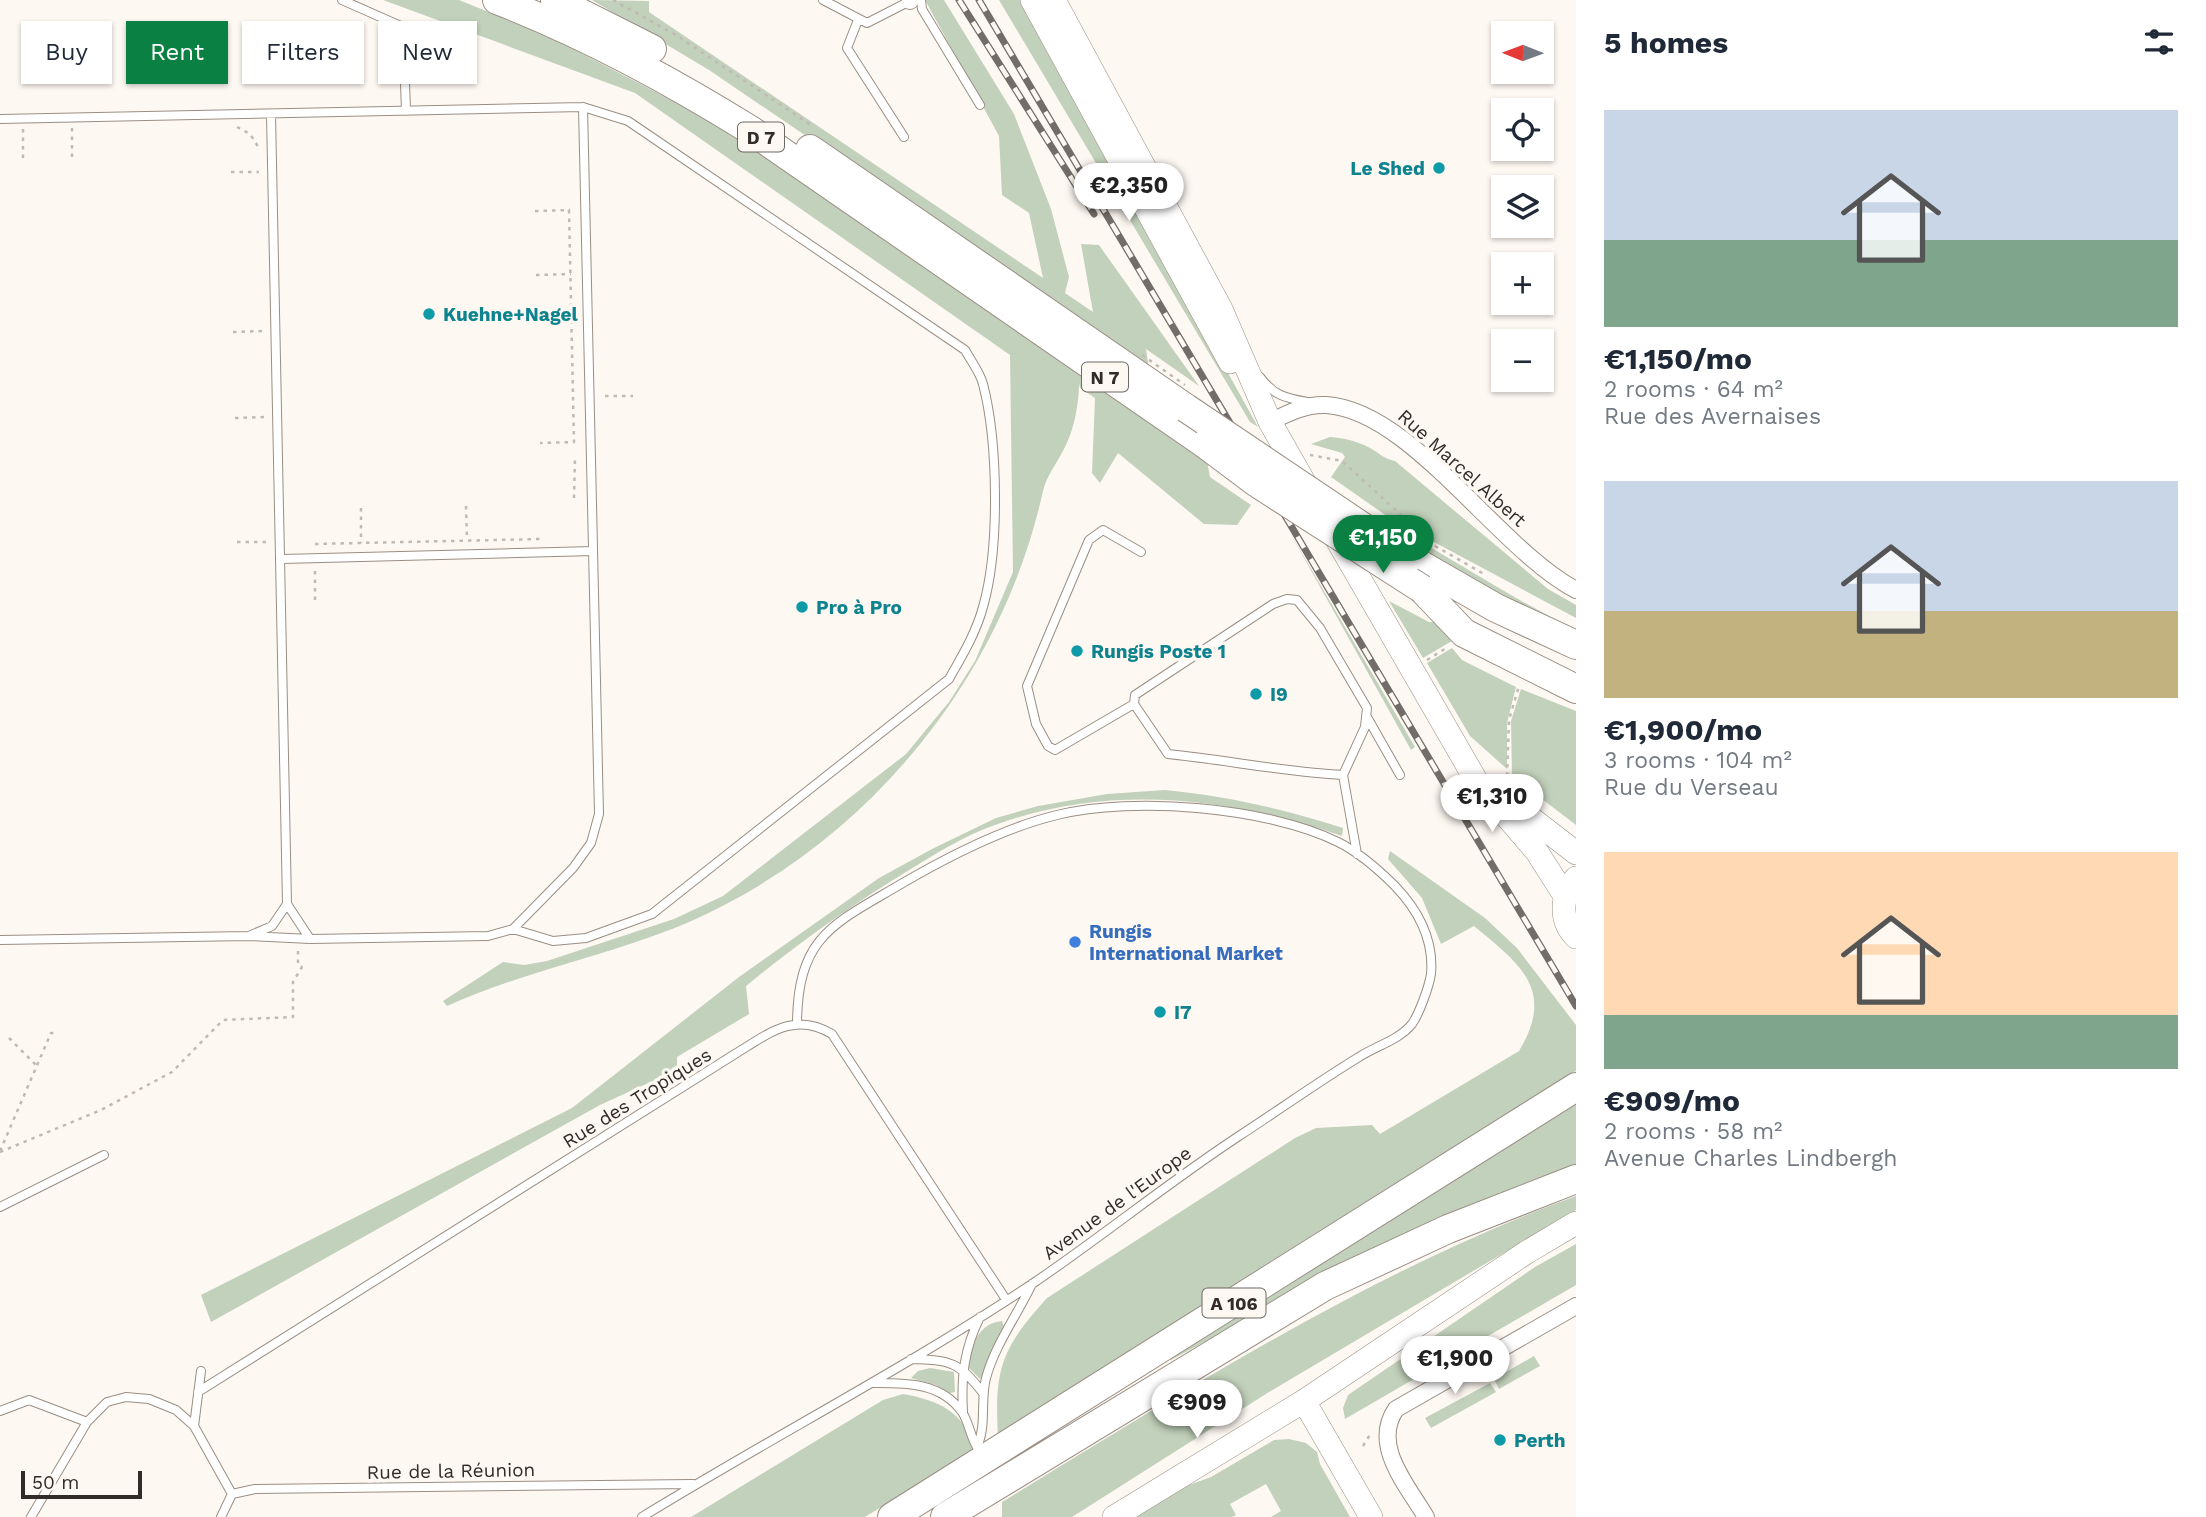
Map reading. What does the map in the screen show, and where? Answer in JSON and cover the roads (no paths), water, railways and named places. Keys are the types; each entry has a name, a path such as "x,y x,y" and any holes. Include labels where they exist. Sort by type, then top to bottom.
{"highway":[{"name":"D 7","path":"497,0 617,53 678,85 1006,297"},
{"name":"D 7","path":"555,0 627,36 724,92 1006,297"},
{"name":"N 7","path":"1006,297 1412,546 1496,608 1576,645"},
{"name":"N 7","path":"1006,297 1268,490 1422,589 1490,628 1576,669"},
{"path":"1422,589 1464,633 1576,688"},
{"name":"A 106","path":"892,1517 1576,1087"},
{"name":"A 106","path":"945,1517 1325,1286 1448,1229 1576,1179"}],"main road":[{"path":"1031,0 1223,351 1270,422"},
{"path":"1054,0 1221,310 1283,447 1477,782 1571,887 1566,921 1576,937"},
{"path":"1459,750 1502,796 1576,853"},
{"path":"1114,1517 1304,1401 1527,1252 1576,1223"},
{"path":"1304,1401 1371,1517"}],"street":[{"name":"Rue Marcel Albert","path":"1270,422 1304,407 1324,405 1371,416 1395,433 1526,554 1576,590"},
{"path":"1426,1517 1386,1445 1390,1418 1396,1409 1576,1306"}],"lane":[{"path":"342,0 403,27 406,111"},
{"path":"823,0 858,20 874,22 914,0 980,105"},
{"path":"858,20 847,48 904,137"},
{"path":"0,940 488,936 513,929 573,868 591,843 598,814 583,107"},
{"path":"0,118 583,107 628,121 965,350 982,381 992,446 993,550 984,606 971,640 949,679 652,914 586,938 553,941 513,929"},
{"path":"271,114 287,904 310,939"},
{"path":"1221,310 1261,379 1275,394 1293,401 1324,405"},
{"path":"1134,704 1055,750 1048,746 1036,724 1027,686 1089,540 1103,530 1141,552"},
{"path":"282,559 593,551"},
{"path":"1343,775 1273,770 1221,759 1168,754 1134,704 1135,695 1273,604 1287,599 1297,600 1320,628 1367,708 1366,727 1343,775 1357,854"},
{"path":"1366,715 1400,775"},
{"name":"Avenue de l'Europe","path":"642,1517 871,1383 1032,1284 1202,1161 1356,1058 1392,1040 1413,1023 1431,974 1425,924 1407,898 1373,865 1338,842 1262,817 1204,808 1130,806 1058,814 1012,830 919,874 823,933 800,984 797,1023"},
{"path":"249,936 272,926 287,904"},
{"path":"797,1023 818,1026 832,1034 1006,1298"},
{"name":"Rue des Tropiques","path":"198,1392 735,1054 772,1032 797,1023"},
{"path":"0,1207 104,1155"},
{"path":"980,1317 968,1342 963,1368 963,1412 977,1447 983,1434 983,1393 1000,1343 1032,1284"},
{"path":"911,1359 933,1360 963,1368 983,1393"},
{"path":"194,1426 201,1371"},
{"path":"871,1383 921,1384 939,1391 963,1412"},
{"path":"31,1517 87,1422 107,1402 126,1397 149,1399 176,1410 194,1426 232,1494 221,1517"},
{"path":"0,1411 29,1400 87,1422"},
{"name":"Rue de la Réunion","path":"232,1494 256,1489 696,1484"}],"railway":[{"path":"959,0 1094,214"},
{"path":"979,0 1576,1006"}],"place":[{"name":"Le Shed","path":"1439,168"},
{"name":"Kuehne+Nagel","path":"429,314"},
{"name":"Pro à Pro","path":"802,607"},
{"name":"Rungis Poste 1","path":"1077,651"},
{"name":"I9","path":"1256,694"},
{"name":"Rungis International Market","path":"1075,942"},
{"name":"I7","path":"1160,1012"},
{"name":"Perth","path":"1500,1440"}]}
